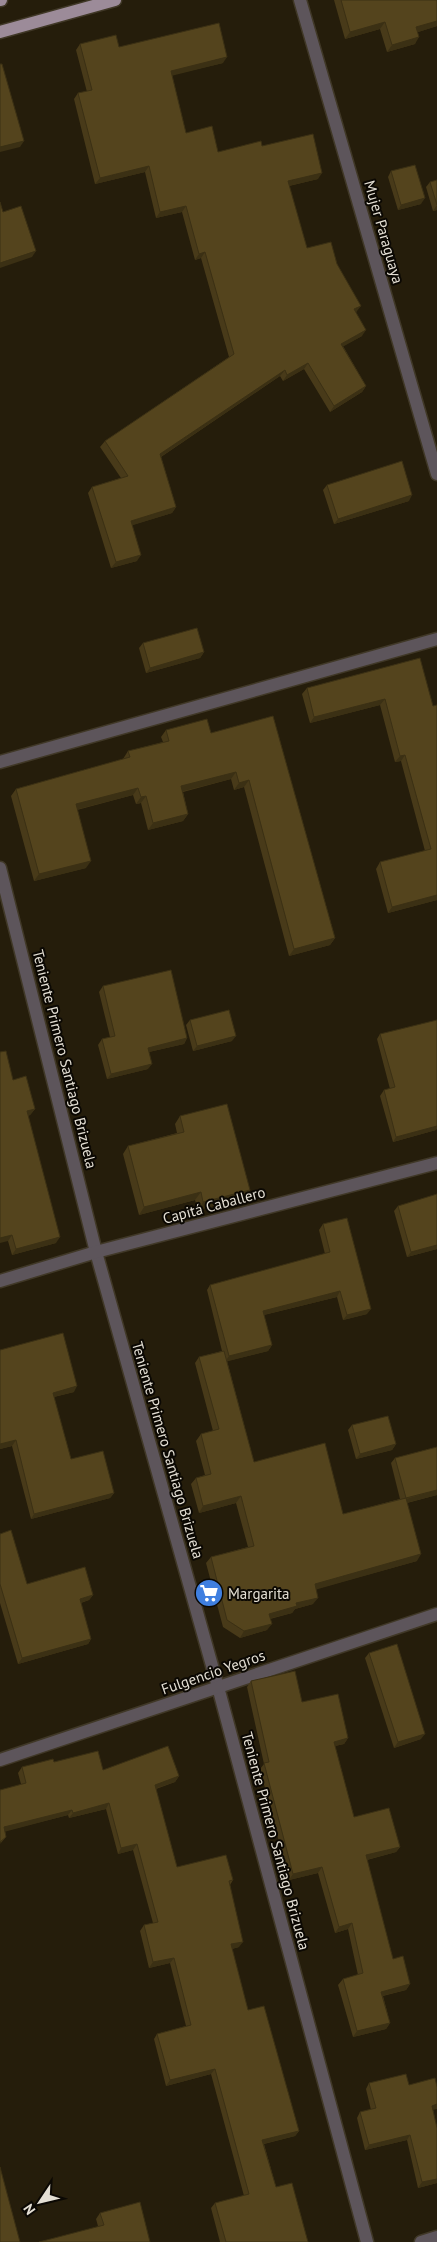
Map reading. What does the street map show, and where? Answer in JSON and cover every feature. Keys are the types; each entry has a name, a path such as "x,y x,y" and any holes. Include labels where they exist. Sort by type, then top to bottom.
{"main road":[{"path":"0,32 115,0"}],"street":[{"name":"Mujer Paraguaya","path":"300,0 437,474"},
{"path":"0,762 437,639"},
{"name":"Teniente Primero Santiago Brizuela","path":"0,868 96,1252 218,1687 367,2242"},
{"name":"Capitá Caballero","path":"0,1281 96,1252 437,1163"},
{"name":"Fulgencio Yegros","path":"0,1760 437,1614"},
{"path":"421,2242 437,2237"}],"building":[{"path":"341,0 437,0 437,21 416,27 419,37 392,45 385,22 350,32"},
{"path":"219,23 227,57 171,71 186,133 212,126 218,152 261,141 262,146 313,134 322,173 288,181 307,248 331,242 337,264 361,306 354,309 366,330 341,344 366,386 334,406 308,363 287,375 285,370 160,454 176,507 131,521 141,555 116,562 92,487 128,476 105,441 234,354 205,252 199,254 186,206 160,212 149,166 100,178 78,93 92,90 80,44 116,35 119,47"},
{"path":"0,64 2,64 24,141 0,147"},
{"path":"415,165 425,198 401,205 391,171"},
{"path":"437,180 437,205 430,182"},
{"path":"0,202 3,212 21,206 36,251 0,263"},
{"path":"402,461 412,495 338,519 327,485"},
{"path":"197,628 204,652 150,668 143,643"},
{"path":"420,658 433,706 437,705 437,895 392,907 380,862 431,849 405,755 400,756 385,699 314,717 307,688"},
{"path":"273,716 335,938 294,949 249,780 239,783 236,772 181,786 188,814 153,823 146,796 141,797 138,788 76,804 91,861 39,874 16,789 130,757 128,751 169,741 166,730 207,719 211,733"},
{"path":"171,970 187,1038 148,1048 152,1064 111,1074 102,1039 115,1036 103,986"},
{"path":"229,1010 236,1036 197,1046 190,1020"},
{"path":"437,1020 437,1126 396,1137 384,1090 395,1087 380,1034"},
{"path":"6,1051 13,1080 26,1076 35,1109 27,1111 60,1237 16,1249 12,1235 0,1238 0,1052"},
{"path":"227,1104 250,1190 203,1202 201,1192 144,1207 128,1146 184,1132 180,1116"},
{"path":"437,1194 437,1245 411,1252 398,1206"},
{"path":"347,1218 371,1309 347,1315 340,1291 263,1311 272,1345 229,1356 210,1285 330,1252 323,1224"},
{"path":"63,1333 77,1386 53,1393 71,1459 103,1451 114,1493 34,1514 16,1440 0,1444 0,1350"},
{"path":"224,1351 254,1462 325,1443 343,1514 406,1498 421,1554 315,1584 318,1598 296,1603 297,1606 269,1614 272,1624 244,1631 227,1620 211,1557 254,1546 241,1496 203,1506 196,1478 211,1474 201,1434 219,1429 199,1357"},
{"path":"388,1416 396,1444 360,1454 352,1425"},
{"path":"437,1447 437,1490 406,1498 395,1458"},
{"path":"11,1530 27,1584 85,1567 93,1595 80,1599 91,1639 22,1658 0,1584 0,1534"},
{"path":"397,1644 425,1734 398,1742 369,1653"},
{"path":"295,1671 302,1702 338,1694 348,1738 334,1742 354,1817 389,1808 400,1847 366,1855 393,1959 403,1956 410,1984 381,1992 390,2023 357,2031 343,1979 363,1973 352,1923 339,1927 322,1867 293,1874 264,1763 269,1762 251,1681"},
{"path":"168,1746 179,1776 155,1785 177,1867 226,1855 233,1880 229,1881 243,1942 231,1944 248,2010 264,2006 299,2131 262,2140 276,2187 292,2183 308,2242 226,2242 215,2203 249,2194 215,2069 170,2080 157,2034 191,2025 174,1958 153,1962 144,1925 158,1922 137,1844 121,1848 109,1803 73,1813 72,1810 4,1827 6,1837 0,1842 0,1790 26,1783 22,1767 53,1759 54,1762 98,1751 103,1770"},
{"path":"406,2074 409,2085 435,2078 437,2104 432,2106 437,2128 437,2179 422,2182 410,2135 369,2145 360,2112 376,2108 369,2083"},
{"path":"0,2167 20,2242 0,2242"},
{"path":"140,2202 150,2242 39,2242 104,2225 100,2213"}],"place":[{"name":"Margarita","path":"209,1593"}]}
